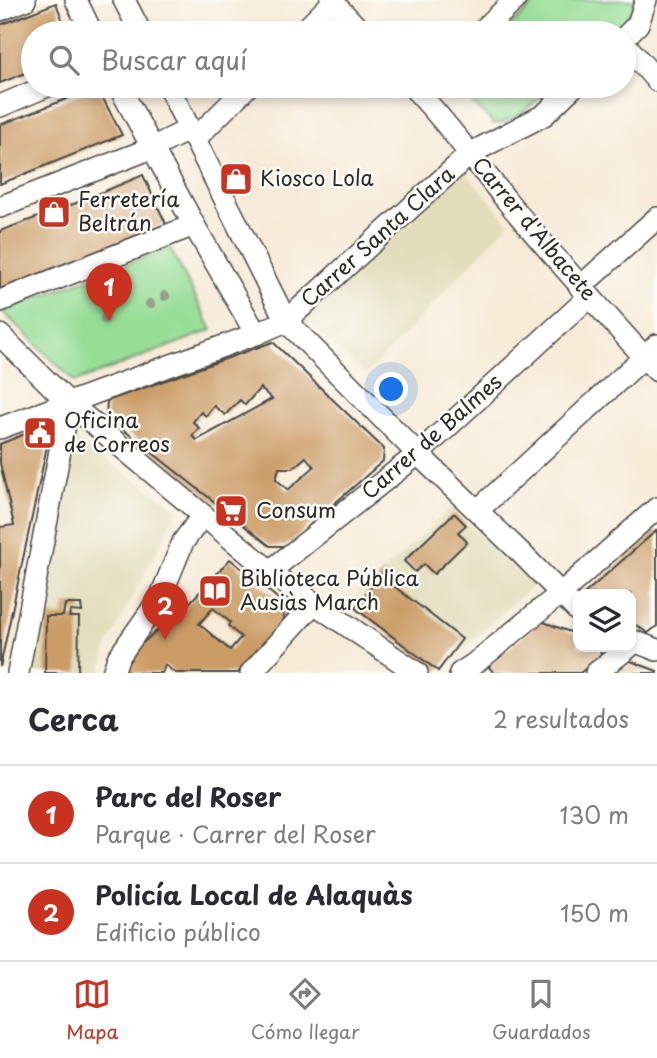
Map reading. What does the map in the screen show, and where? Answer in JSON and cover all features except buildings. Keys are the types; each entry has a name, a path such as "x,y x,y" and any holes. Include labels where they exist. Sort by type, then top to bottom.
{"street":[{"path":"0,10 26,0"},
{"path":"76,0 86,21"},
{"path":"124,0 135,21"},
{"path":"493,21 515,0"},
{"path":"636,26 646,0"},
{"path":"314,21 333,1 351,21"},
{"path":"636,55 657,81"},
{"path":"0,106 21,97"},
{"path":"125,98 256,334"},
{"path":"174,98 286,321 573,606"},
{"path":"0,207 192,134 234,98"},
{"name":"Carrer d'Albacete","path":"426,98 506,199 585,292 653,357"},
{"name":"Carrer Santa Clara","path":"0,428 286,321 471,153 544,115 562,98"},
{"name":"Carrer de Balmes","path":"270,571 418,454 657,218"},
{"path":"0,301 194,225"},
{"path":"0,335 69,403 270,571 313,604 417,673"},
{"path":"478,510 653,357"},
{"path":"18,673 69,403"},
{"path":"472,670 657,508"},
{"path":"113,673 118,658 160,598 183,542 203,515"},
{"path":"254,669 313,604"},
{"path":"596,673 641,643"}],"shaded area":[{"path":"465,171 509,223 366,375 305,320"},
{"path":"74,439 178,509 107,647 101,673 27,673"},
{"path":"451,508 533,585 461,651 455,648 438,671 355,608 383,572"}],"green space":[{"path":"539,0 635,0 625,21 515,21"},
{"path":"468,98 540,98 511,119 494,124"},
{"path":"170,248 212,330 75,382 2,311"}],"place":[{"name":"Kiosco Lola","path":"236,179"},
{"name":"Ferretería Beltrán","path":"54,212"},
{"name":"Parc del Roser","path":"109,321"},
{"name":"Oficina de Correos","path":"40,433"},
{"name":"Consum","path":"231,511"},
{"name":"Biblioteca Pública Ausiàs March","path":"215,591"},
{"name":"Policía Local de Alaquàs","path":"165,640"}]}
